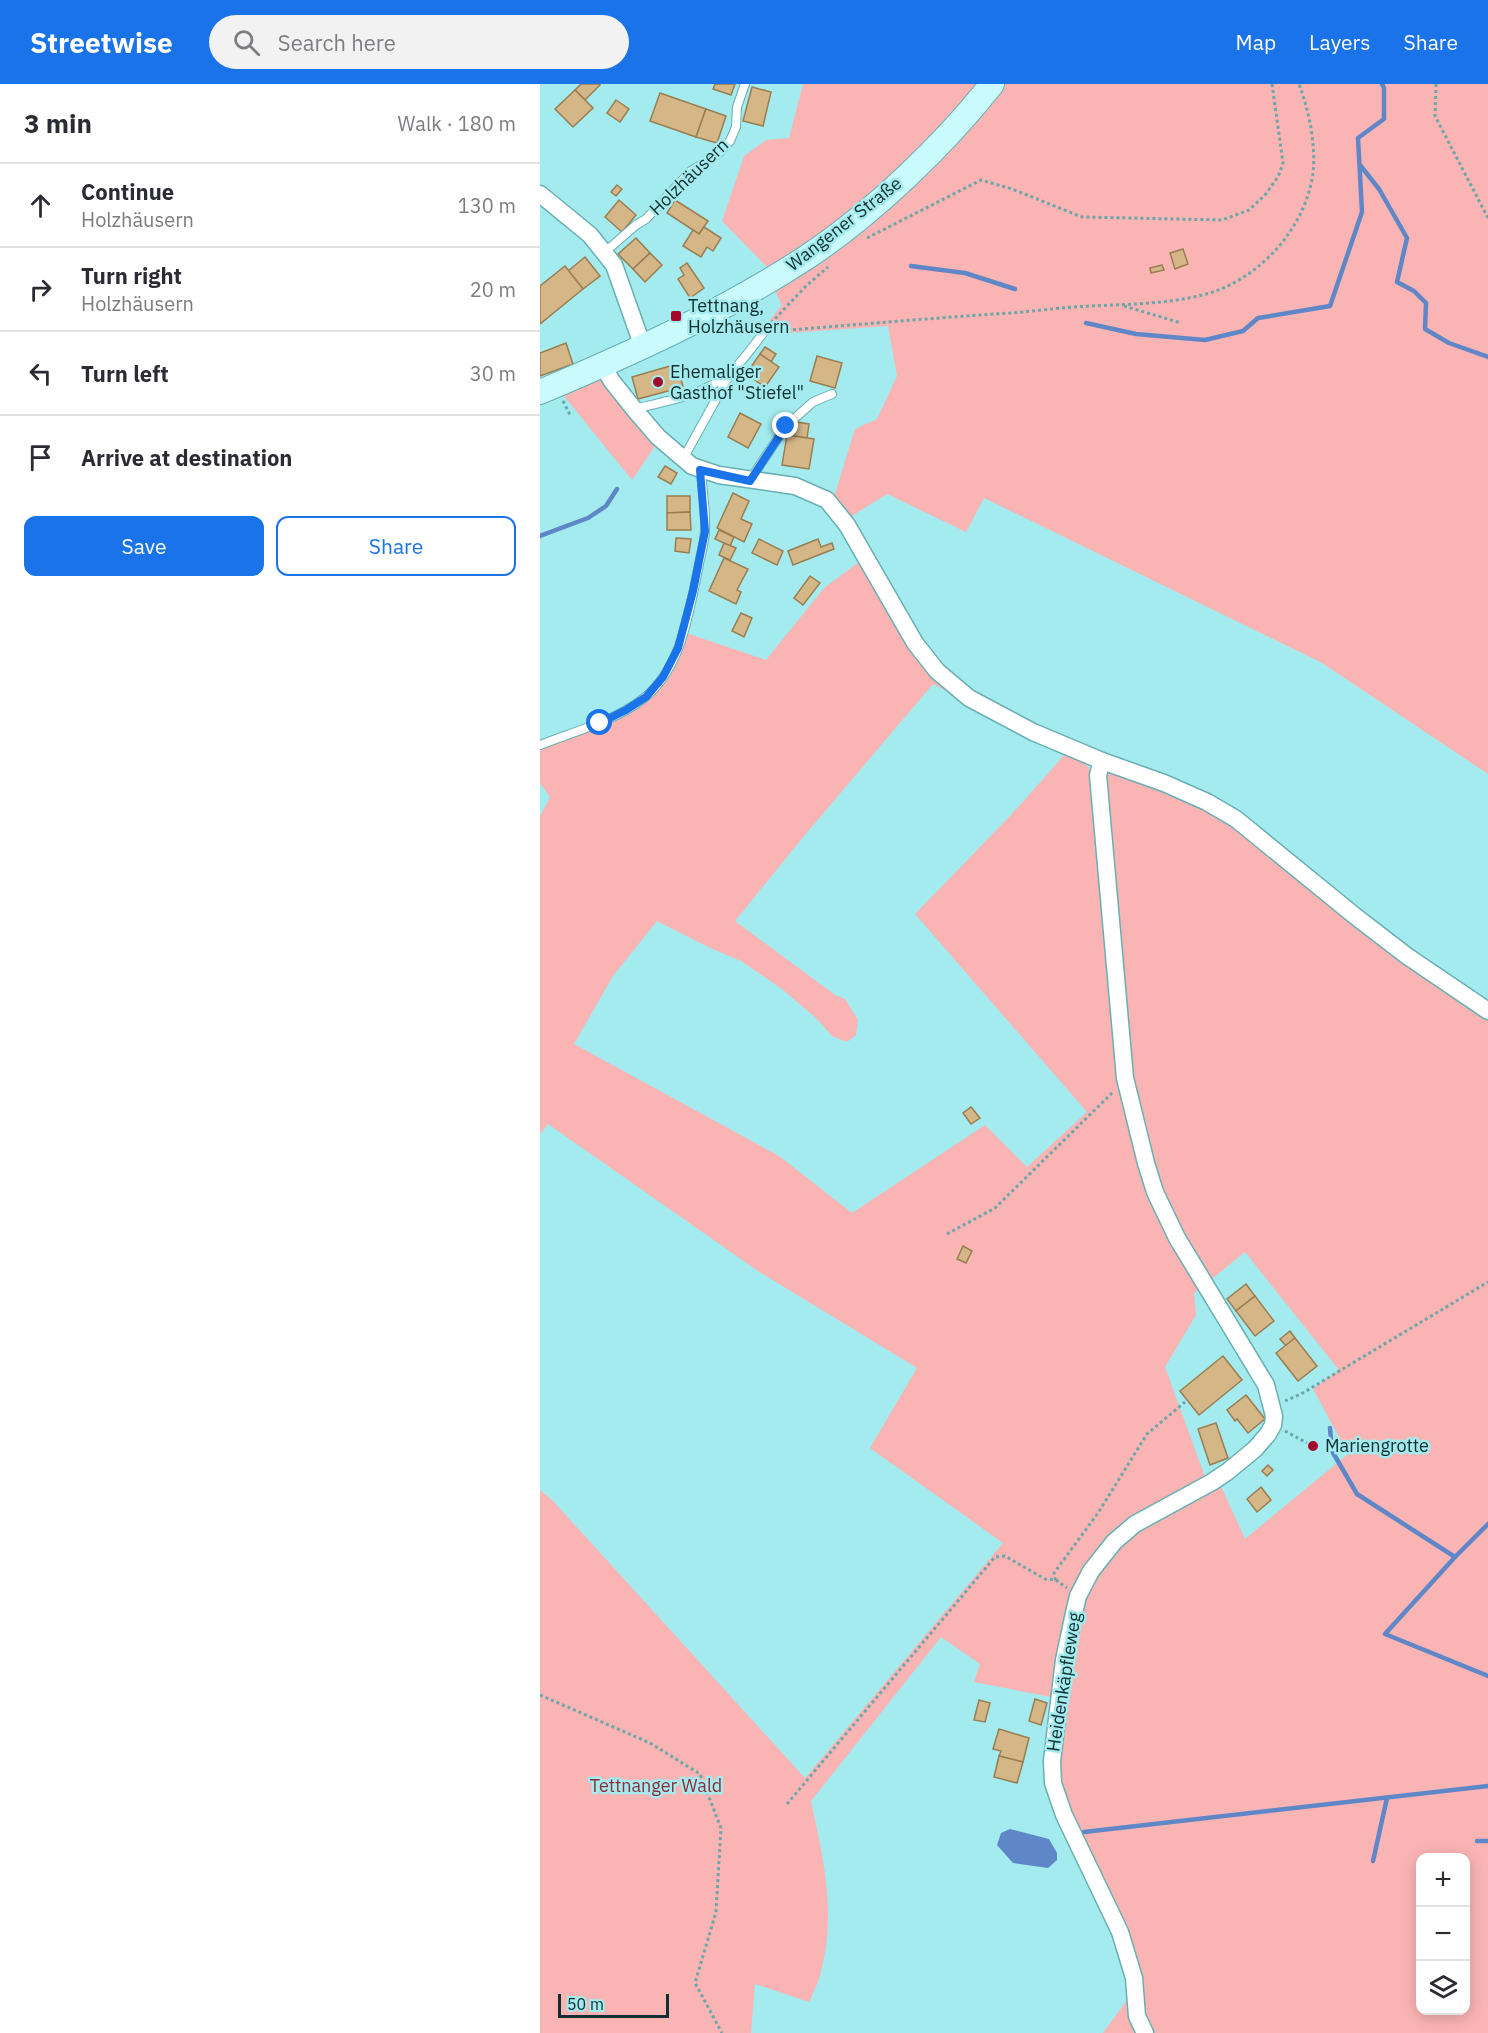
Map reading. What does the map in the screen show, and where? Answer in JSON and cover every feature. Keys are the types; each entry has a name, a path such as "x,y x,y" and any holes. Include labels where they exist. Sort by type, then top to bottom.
{"main road":[{"name":"Wangener Straße","path":"540,393 643,347 726,306 808,256 855,220 909,173 944,140 992,84"}],"street":[{"path":"540,194 590,236 614,265 643,347"},
{"path":"603,365 611,380 658,437 683,459 700,470 750,481 780,483 807,490 827,500 846,525 915,643 937,672 969,698 993,712 1102,761 1164,783 1207,802 1236,819 1407,956 1488,1011"},
{"path":"1102,761 1098,775 1125,1078 1146,1163 1155,1192 1177,1238 1266,1385 1273,1406 1273,1425"},
{"name":"Heidenkäpfleweg","path":"1145,2033 1137,2016 1134,1978 1120,1932 1064,1815 1053,1783 1052,1761 1064,1660 1078,1596 1092,1571 1114,1542 1135,1524 1227,1472 1255,1449 1273,1425"}],"lane":[{"name":"Holzhäusern","path":"605,252 646,219 691,171 718,153 730,141 736,127 736,108 745,84"},
{"path":"683,459 732,371 765,332"},
{"path":"634,409 689,395 716,383 732,371"},
{"path":"750,481 786,426 813,402 832,394"},
{"path":"540,745 600,723 626,710 646,697 663,677 678,648 705,531 700,470"}],"path":[{"path":"862,241 981,180 1012,189 1082,217 1222,220 1249,210 1265,195 1278,177 1283,163 1272,84"},
{"path":"765,332 1144,304 1212,292 1238,281 1256,269 1276,249 1299,217 1308,194 1313,173 1311,129 1299,84"},
{"path":"1436,84 1435,116 1488,218"},
{"path":"765,332 784,307 830,266"},
{"path":"1119,305 1181,323"},
{"path":"947,1234 995,1208 1108,1098 1125,1078"},
{"path":"1300,1394 1488,1282"},
{"path":"787,1803 995,1557 1005,1556 1045,1579 1056,1580 1054,1573 1098,1513 1147,1434 1185,1402"},
{"path":"1273,1425 1307,1443"},
{"path":"540,1695 650,1743 700,1774 721,1828 716,1912 695,1983 722,2033"}],"green space":[{"path":"803,84 981,84 926,144 882,186 830,226 768,268 722,221 744,156 766,140 789,138"},
{"path":"1003,84 1488,84 1488,774 1322,663 984,498 966,532 887,494 850,517 834,497 855,429 877,419 897,376 888,326 758,335 782,305 774,289"},
{"path":"612,373 660,439 632,480 564,396"},
{"name":"Tettnanger Wald","path":"863,559 907,642 936,677 962,699 933,684 735,921 835,995 845,999 858,1020 856,1035 847,1042 832,1036 816,1018 782,989 741,961 657,921 613,976 574,1044 779,1156 852,1213 985,1125 1027,1167 1087,1112 915,914 1012,814 1066,753 1081,759 1092,772 1118,1082 1144,1177 1168,1230 1201,1288 1194,1293 1196,1315 1165,1367 1209,1488 1220,1484 1245,1539 1348,1454 1313,1389 1339,1370 1245,1252 1208,1282 1159,1191 1139,1125 1129,1076 1103,784 1106,770 1114,770 1153,783 1224,815 1250,833 1384,943 1488,1015 1488,2033 1103,2033 1130,1996 1140,1993 1130,1948 1051,1779 1051,1748 1056,1698 974,1682 980,1664 941,1637 811,1801 826,1884 828,1925 821,1971 809,2002 755,1984 751,2033 540,2033 540,1490 553,1501 805,1778 1003,1543 870,1448 917,1368 758,1271 548,1124 540,1134 540,816 550,797 540,783 540,741 609,716 643,694 657,678 680,631 766,660 824,588"}],"water":[{"path":"1010,1829 1049,1839 1057,1853 1057,1860 1048,1868 1013,1863 997,1845 1001,1833"}],"building":[{"path":"581,84 600,85 585,100 575,90"},
{"path":"715,84 735,84 731,95 713,89"},
{"path":"752,87 771,92 763,126 743,121"},
{"path":"575,90 593,108 573,127 555,109"},
{"path":"660,93 706,109 696,137 650,121"},
{"path":"616,100 629,109 620,122 607,113"},
{"path":"706,109 726,116 717,143 696,137"},
{"path":"617,185 622,189 616,196 611,192"},
{"path":"619,200 636,215 622,232 605,217"},
{"path":"675,200 708,221 699,234 667,213"},
{"path":"704,227 721,238 713,251 707,247 701,257 683,246 693,230 699,234"},
{"path":"636,238 650,253 633,269 618,254"},
{"path":"1183,249 1188,264 1175,269 1170,253"},
{"path":"650,253 662,265 645,282 633,269"},
{"path":"585,257 600,276 583,289 568,271"},
{"path":"687,263 704,288 690,298 678,279 684,275 680,268"},
{"path":"1162,265 1164,270 1151,273 1150,268"},
{"path":"565,266 583,289 540,324 540,286"},
{"path":"566,343 573,364 540,376 540,353"},
{"path":"765,347 776,354 771,362 760,354"},
{"path":"760,354 779,367 765,387 746,374"},
{"path":"817,356 842,363 835,388 810,381"},
{"name":"Ehemaliger Gasthof \"Stiefel\"","path":"677,364 683,387 638,399 632,377"},
{"path":"740,413 761,424 748,448 728,437"},
{"path":"796,422 809,424 807,438 794,436"},
{"path":"787,435 814,439 809,469 782,465"},
{"path":"665,466 677,473 671,484 658,477"},
{"path":"733,493 749,501 741,519 752,524 744,542 717,528"},
{"path":"667,496 690,496 690,512 667,513"},
{"path":"690,512 691,530 667,530 667,513"},
{"path":"719,530 734,537 730,546 715,539"},
{"path":"676,538 691,539 689,553 675,551"},
{"path":"759,539 783,551 777,565 752,553"},
{"path":"818,539 821,547 832,543 834,549 793,565 788,551"},
{"path":"724,543 736,548 730,560 719,555"},
{"path":"724,558 748,569 737,590 741,592 736,604 709,591"},
{"path":"810,576 820,583 803,605 794,598"},
{"path":"741,613 752,618 744,637 732,631"},
{"path":"971,1107 980,1118 971,1124 963,1113"},
{"path":"963,1246 972,1251 966,1263 957,1259"},
{"path":"1246,1284 1255,1296 1236,1311 1227,1299"},
{"path":"1255,1296 1274,1321 1255,1336 1236,1311"},
{"path":"1290,1331 1295,1338 1286,1346 1280,1339"},
{"path":"1295,1338 1317,1366 1298,1381 1276,1353"},
{"path":"1223,1356 1242,1380 1199,1415 1180,1391"},
{"path":"1246,1395 1265,1419 1248,1433 1227,1410"},
{"path":"1216,1423 1228,1458 1210,1465 1198,1429"},
{"path":"1268,1465 1273,1470 1267,1476 1262,1471"},
{"path":"1261,1487 1271,1500 1257,1512 1247,1499"},
{"path":"1035,1699 1047,1703 1041,1725 1029,1721"},
{"path":"979,1700 990,1703 985,1722 974,1720"},
{"path":"999,1729 1029,1738 1023,1762 999,1756 1001,1751 993,1749"},
{"path":"999,1756 1023,1762 1017,1783 994,1777"}],"waterway":[{"path":"1086,323 1136,334 1205,340 1243,331 1258,318 1330,306 1362,212 1358,138 1384,119 1382,84"},
{"path":"1360,165 1379,189 1407,238 1397,282 1414,291 1426,303 1425,329 1449,343 1488,357"},
{"path":"911,266 965,273 1015,289"},
{"path":"540,536 588,518 606,506 617,489"},
{"path":"1330,1428 1332,1451 1357,1494 1455,1557"},
{"path":"1488,1524 1385,1634 1488,1676"},
{"path":"1084,1832 1488,1786"},
{"path":"1373,1861 1387,1798"},
{"path":"1477,1841 1488,1841"}],"place":[{"name":"Tettnang, Holzhäusern","path":"676,316"},
{"name":"Ehemaliger Gasthof \"Stiefel\"","path":"658,382"},
{"name":"Mariengrotte","path":"1313,1446"}],"route":[{"path":"600,723 646,697 663,677 678,648 705,531 700,470 750,481 786,426"}]}
